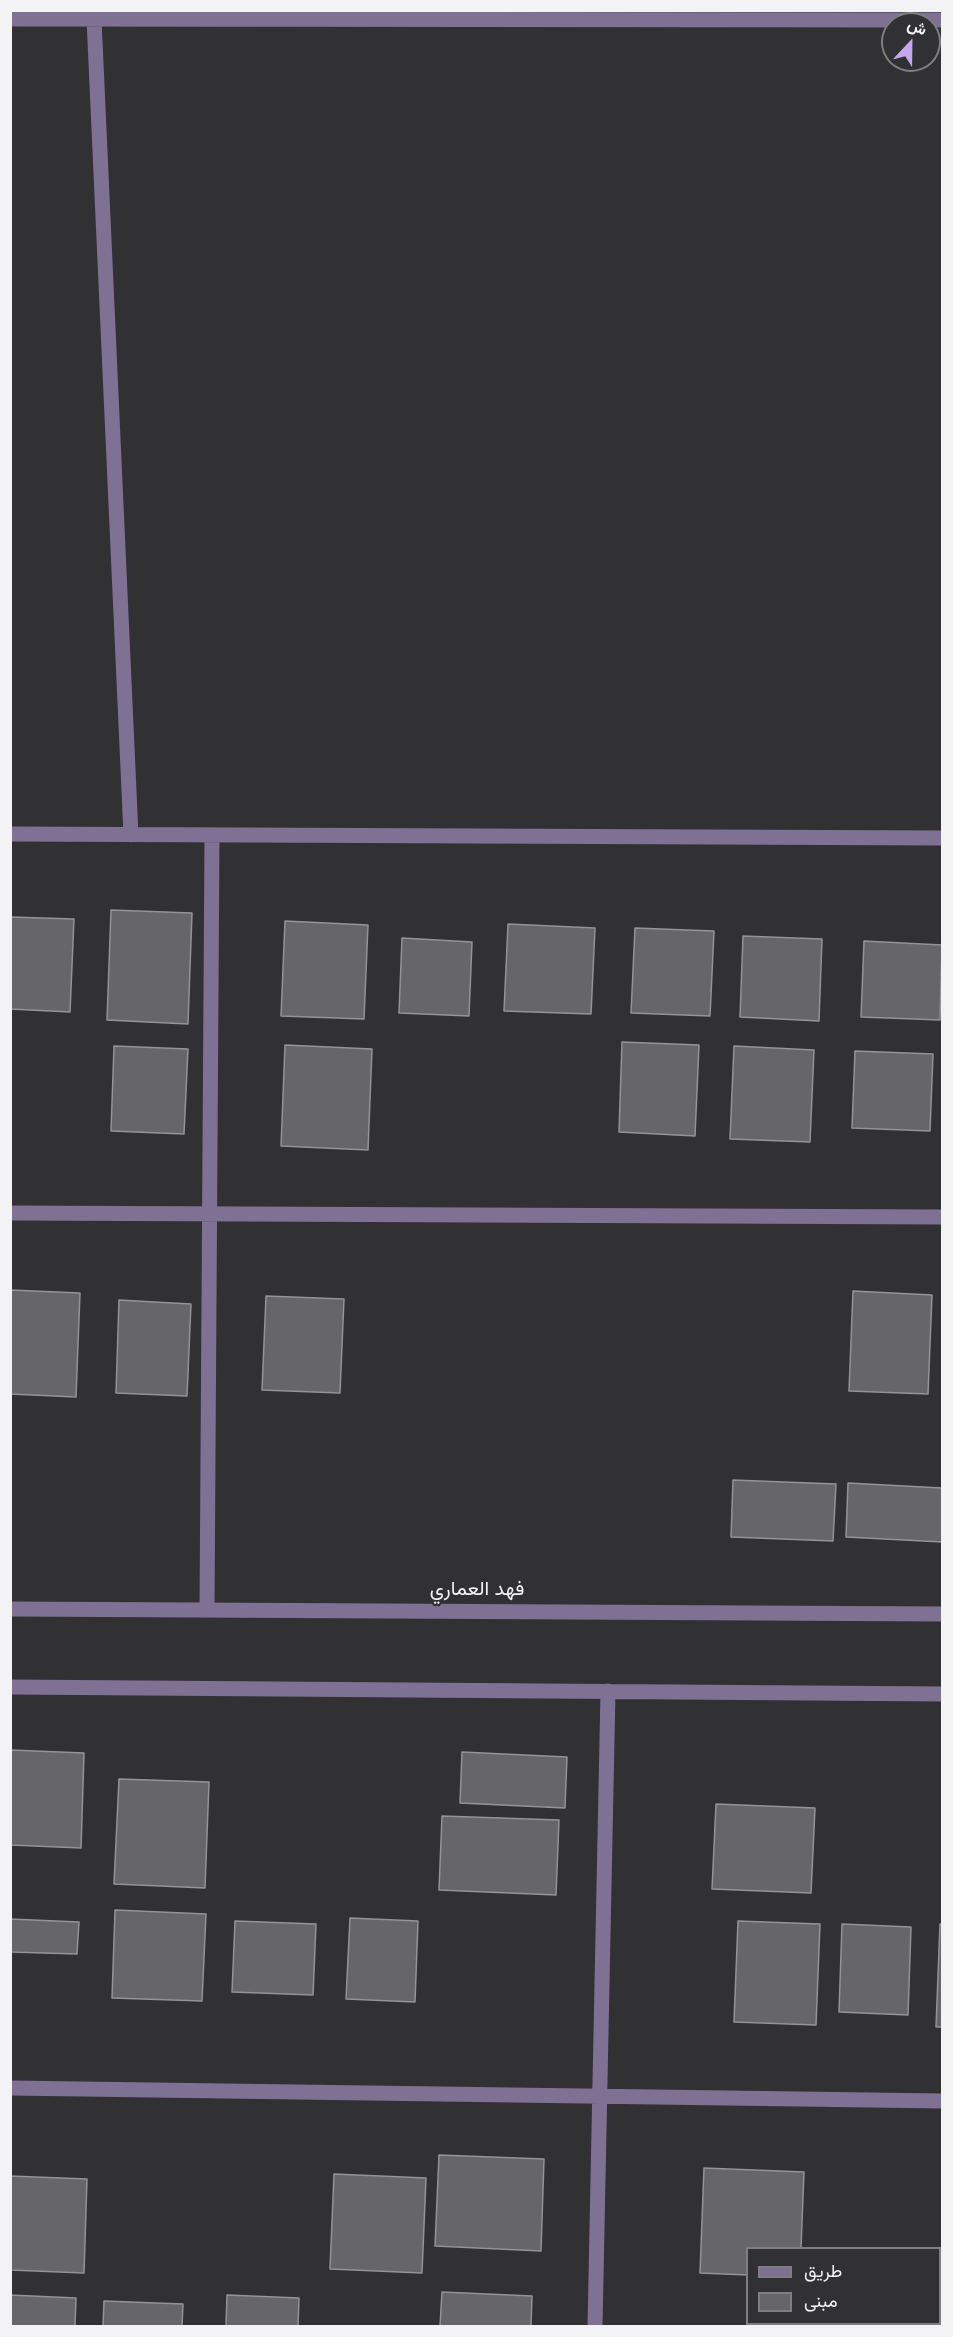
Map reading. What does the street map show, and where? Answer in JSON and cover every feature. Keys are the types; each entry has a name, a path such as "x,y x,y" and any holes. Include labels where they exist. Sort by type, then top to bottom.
{"street":[{"path":"10,19 614,15 942,20"},
{"path":"94,19 131,835"},
{"path":"10,834 942,838"},
{"path":"207,1610 212,835"},
{"path":"10,1213 942,1217"},
{"name":"فهد العماري","path":"10,1609 942,1614"},
{"path":"10,1687 942,1694"},
{"path":"595,2326 608,1691"},
{"path":"10,2088 942,2102"}],"building":[{"path":"111,910 192,913 188,1024 107,1020"},
{"path":"10,917 74,919 70,1012 10,1009"},
{"path":"285,921 368,925 364,1019 281,1016"},
{"path":"508,924 595,928 591,1014 504,1011"},
{"path":"635,928 714,931 710,1016 631,1013"},
{"path":"743,936 822,939 819,1021 740,1017"},
{"path":"402,938 472,942 469,1016 399,1013"},
{"path":"864,941 942,945 940,1020 861,1017"},
{"path":"622,1042 699,1045 695,1136 619,1132"},
{"path":"285,1045 372,1049 368,1150 281,1146"},
{"path":"114,1046 188,1049 184,1134 111,1131"},
{"path":"734,1046 814,1050 810,1142 730,1139"},
{"path":"855,1051 933,1054 930,1131 852,1128"},
{"path":"10,1290 80,1293 76,1397 10,1394"},
{"path":"853,1291 932,1295 928,1394 849,1391"},
{"path":"266,1296 344,1299 340,1393 262,1390"},
{"path":"119,1300 191,1304 187,1396 116,1393"},
{"path":"733,1480 836,1484 833,1541 731,1537"},
{"path":"848,1483 942,1488 942,1542 846,1537"},
{"path":"10,1750 84,1753 81,1848 10,1845"},
{"path":"462,1752 567,1757 565,1808 460,1803"},
{"path":"119,1779 209,1782 205,1888 114,1884"},
{"path":"716,1804 815,1808 811,1893 712,1889"},
{"path":"442,1816 559,1820 556,1895 439,1890"},
{"path":"115,1910 206,1914 202,2001 112,1998"},
{"path":"350,1918 418,1921 415,2002 346,1999"},
{"path":"10,1919 79,1922 77,1954 10,1952"},
{"path":"235,1921 316,1924 313,1995 232,1992"},
{"path":"738,1921 820,1924 816,2025 734,2022"},
{"path":"842,1924 911,1927 908,2015 839,2012"},
{"path":"940,1924 942,1924 942,2027 936,2027"},
{"path":"439,2155 544,2159 541,2251 435,2246"},
{"path":"704,2168 804,2172 801,2247 746,2247 746,2275 700,2273"},
{"path":"334,2174 426,2178 422,2273 330,2269"},
{"path":"10,2176 87,2179 84,2273 10,2270"},
{"path":"442,2292 532,2296 531,2326 440,2326"},
{"path":"10,2295 76,2298 75,2326 10,2326"},
{"path":"227,2295 299,2298 298,2326 226,2326"},
{"path":"104,2301 183,2304 182,2326 103,2326"},
{"path":"753,2325 804,2325 804,2326"},
{"path":"830,2325 912,2325 912,2326"}]}
